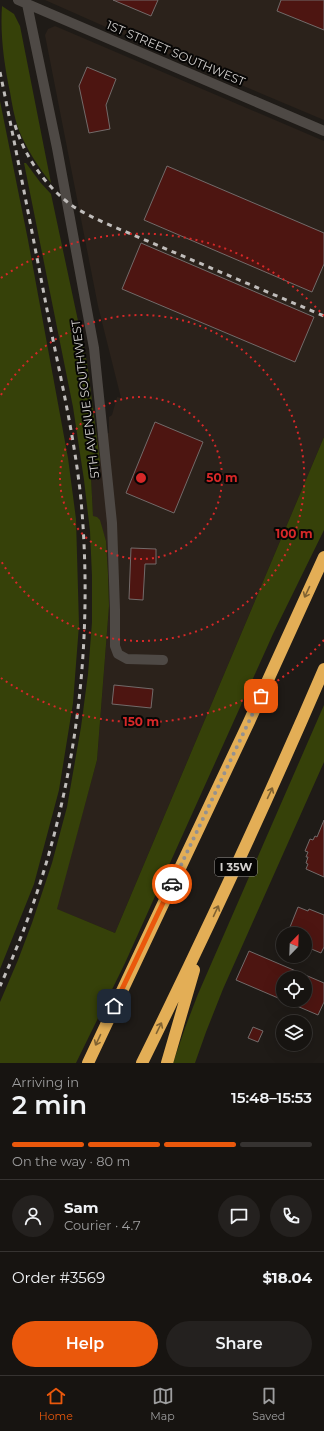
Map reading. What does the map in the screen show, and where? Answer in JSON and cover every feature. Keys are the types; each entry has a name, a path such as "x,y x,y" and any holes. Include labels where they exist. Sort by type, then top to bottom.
{"highway":[{"path":"88,1063 248,724 324,557"},
{"name":"I 35W","path":"142,1063 203,938 274,784 324,669"},
{"path":"167,1063 203,938"}],"street":[{"name":"1ST STREET SOUTHWEST","path":"22,2 324,130"},
{"name":"5TH AVENUE SOUTHWEST","path":"22,2 58,155 94,348 112,523 115,610 114,646 118,654 127,659 163,660"}],"shaded area":[{"path":"45,0 324,0 324,120 151,47"},
{"path":"55,26 324,141 324,437 115,933 56,909 97,760 109,606 106,541 103,532 93,517 91,477 97,469 100,461 97,435 109,433 109,417 112,415 117,397 121,398 98,306 45,35 48,29"}],"green space":[{"path":"2,6 14,14 20,26 51,183 29,150 15,119 3,49"},
{"path":"0,101 28,240 68,458 76,519 79,625 73,703 59,790 34,884 0,969"},
{"path":"24,163 26,163 51,194 87,363 100,461 97,469 91,477 93,516 100,520 106,541 108,574 109,606 97,760 57,909 115,933 324,437 324,530 273,634 125,963 76,1063 0,1063 0,1002 32,923 52,863 67,807 81,727 88,674 92,622 90,531 84,480 73,407"},
{"path":"324,705 324,762 223,989 195,1063 173,1063 198,994"}],"building":[{"path":"113,0 158,0 151,16"},
{"path":"281,0 324,0 324,30 277,11"},
{"path":"87,67 116,79 106,105 110,129 89,133 79,86"},
{"path":"167,166 324,233 324,264 312,292 144,220"},
{"path":"141,243 314,317 295,362 122,289"},
{"path":"155,422 203,442 174,513 126,493"},
{"path":"131,548 156,549 156,564 145,564 143,600 129,599"},
{"path":"114,685 153,689 151,708 112,704"},
{"path":"324,820 324,877 306,869 308,857 306,857 308,852 305,851 310,839 313,840 315,836 317,837"},
{"path":"298,907 308,911 309,909 324,915 324,947 321,953 312,949 312,927 290,927"},
{"path":"249,951 296,971 276,971 276,997 236,980"},
{"path":"312,978 324,983 324,1002 318,1015 299,1007 312,1007"},
{"path":"253,1027 263,1031 258,1042 248,1038"}],"railway":[{"path":"0,72 71,432 81,500 85,562 85,624 80,686 72,748 60,809 44,870 24,929 0,986"},
{"path":"15,125 19,137 38,171 55,191 74,207 105,223 324,316"}],"way so far":[{"path":"172,884 261,696"}],"route":[{"path":"114,1006 172,884"}]}
